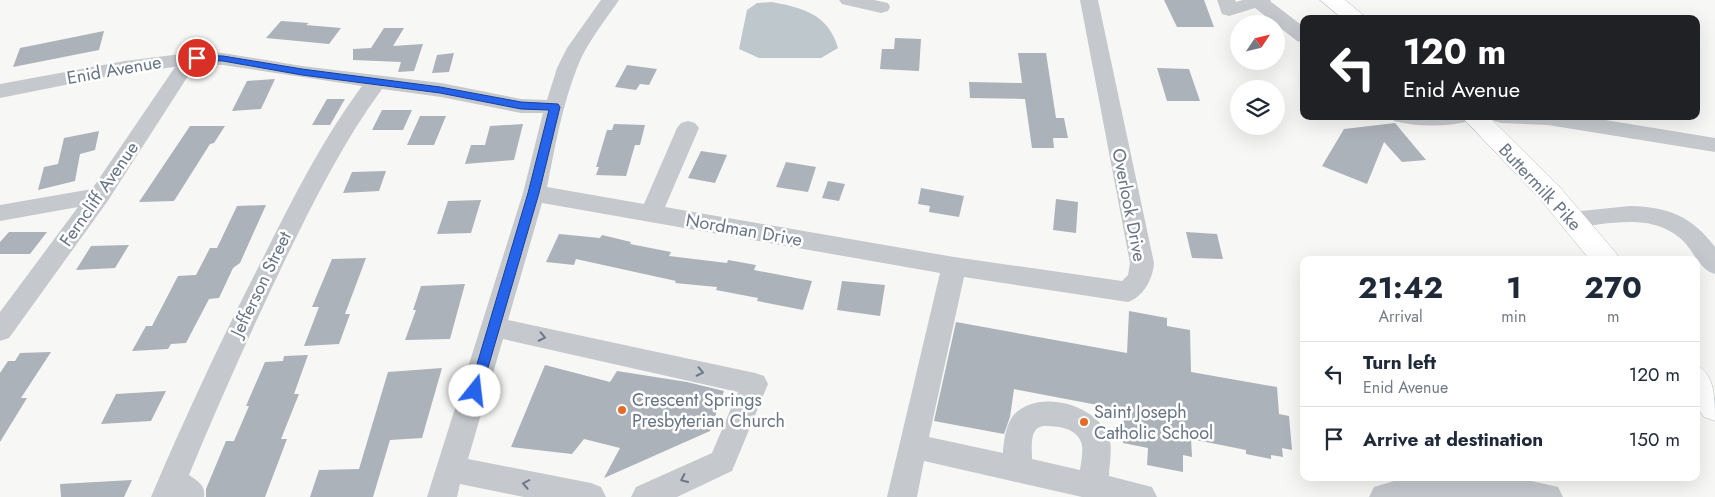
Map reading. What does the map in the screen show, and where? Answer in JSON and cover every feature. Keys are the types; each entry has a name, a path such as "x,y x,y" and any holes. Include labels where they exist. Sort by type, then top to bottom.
{"main road":[{"path":"1331,0 1352,15"},
{"name":"Buttermilk Pike","path":"1478,120 1549,192 1602,256"}],"street":[{"path":"442,497 534,193 555,107 567,68 577,48 610,0"},
{"path":"848,0 881,7"},
{"name":"Overlook Drive","path":"954,266 1128,292 1136,284 1142,271 1142,262 1120,161 1089,0"},
{"path":"1226,0 1230,10 1260,1 1300,34"},
{"name":"Enid Avenue","path":"0,91 125,67 197,58 223,58 440,90 521,106 555,107"},
{"name":"Ferncliff Avenue","path":"0,330 99,196 181,72 197,58"},
{"name":"Jefferson Street","path":"176,491 222,367 294,218 346,123 376,82"},
{"path":"1561,120 1715,144"},
{"path":"652,214 688,128"},
{"name":"Nordman Drive","path":"534,193 954,266"},
{"path":"0,214 52,202 99,196"},
{"path":"1571,220 1636,214 1665,217 1686,230 1715,264"},
{"path":"902,497 954,266"},
{"path":"494,327 755,384 722,462 646,497"},
{"path":"1017,470 1018,441 1024,423 1033,416 1062,414 1083,424 1096,440 1094,487"},
{"path":"912,446 1017,470 1062,488 1094,487 1139,497"},
{"path":"450,469 591,497"},
{"path":"1384,497 1430,484 1453,482 1478,483 1548,497"}],"shaded area":[{"path":"772,2 813,14 828,27 838,48 821,58 759,58 739,49 747,10 757,3"}],"building":[{"path":"1164,0 1204,0 1214,27 1177,27"},
{"path":"281,21 341,28 329,44 266,38"},
{"path":"384,28 404,28 393,46 423,44 414,71 398,72 401,62 353,60 353,49 371,48"},
{"path":"104,31 99,50 13,67 20,48"},
{"path":"895,38 921,39 919,71 880,69 882,49 894,49"},
{"path":"454,53 449,72 432,73 437,55"},
{"path":"1018,53 1046,53 1056,118 1064,118 1068,138 1053,138 1054,148 1032,148 1025,99 970,98 969,82 1022,83"},
{"path":"627,65 657,69 649,85 640,84 636,90 615,87"},
{"path":"1157,68 1189,69 1200,101 1167,101"},
{"path":"275,79 261,109 232,111 247,81"},
{"path":"327,99 345,99 330,125 312,125"},
{"path":"382,110 412,110 403,130 372,130"},
{"path":"420,116 446,116 434,145 407,145"},
{"path":"1395,123 1426,160 1402,162 1384,142 1367,184 1322,166 1344,129"},
{"path":"523,124 514,160 465,164 471,145 485,145 490,126"},
{"path":"614,124 645,125 640,145 635,145 626,176 596,175 599,167 596,167 607,130 612,130"},
{"path":"190,126 225,126 214,143 210,144 174,201 139,202"},
{"path":"99,131 95,150 80,154 75,181 38,190 44,167 58,164 64,138"},
{"path":"701,151 727,155 715,183 688,178"},
{"path":"786,162 816,167 808,192 776,187"},
{"path":"386,171 379,191 343,193 352,172"},
{"path":"828,181 845,184 839,201 822,198"},
{"path":"921,188 964,196 959,217 929,212 930,206 918,204"},
{"path":"1056,199 1078,202 1076,233 1053,230"},
{"path":"481,200 471,233 437,234 448,201"},
{"path":"266,205 240,263 233,268 219,298 209,299 186,343 171,344 168,349 132,351 146,326 152,326 178,276 196,275 210,248 217,248 237,206"},
{"path":"9,232 47,232 30,254 0,254 0,242"},
{"path":"1186,232 1217,234 1223,259 1192,258"},
{"path":"559,234 600,238 602,235 631,242 630,244 671,252 669,256 727,263 728,260 756,265 754,270 812,281 803,310 757,301 758,298 716,290 717,287 675,283 676,281 576,259 574,265 546,262"},
{"path":"129,245 115,268 76,270 91,246"},
{"path":"366,258 345,314 350,314 339,344 304,346 319,307 312,307 332,259"},
{"path":"842,281 885,285 880,316 837,310"},
{"path":"465,284 450,339 405,340 416,310 413,310 421,286"},
{"path":"1129,311 1167,318 1167,326 1190,330 1191,372 1277,387 1279,414 1289,416 1292,450 1282,448 1283,457 1271,455 1271,459 1246,454 1246,450 1191,439 1192,457 1183,455 1183,472 1147,465 1148,448 1123,443 1124,410 1014,389 1010,417 1004,434 934,421 956,322 1127,353"},
{"path":"51,352 21,398 27,398 0,442 0,373 8,361 15,361 20,353"},
{"path":"308,355 294,394 299,394 281,439 287,439 265,497 206,497 206,489 226,441 234,441 249,406 246,406 265,362 283,361 284,356"},
{"name":"Crescent Springs Presbyterian Church","path":"545,365 610,382 617,371 687,382 724,391 710,431 604,478 620,448 584,439 572,454 511,447"},
{"path":"442,368 422,438 390,440 373,497 310,497 319,470 359,469 388,372"},
{"path":"166,391 151,421 101,424 116,394"},
{"path":"132,480 124,497 61,497 60,484"}],"place":[{"name":"Crescent Springs Presbyterian Church","path":"622,410"},
{"name":"Saint Joseph Catholic School","path":"1084,422"}],"route":[{"path":"197,58 223,58 302,72 440,90 521,106 555,107 534,193 475,391"}]}
